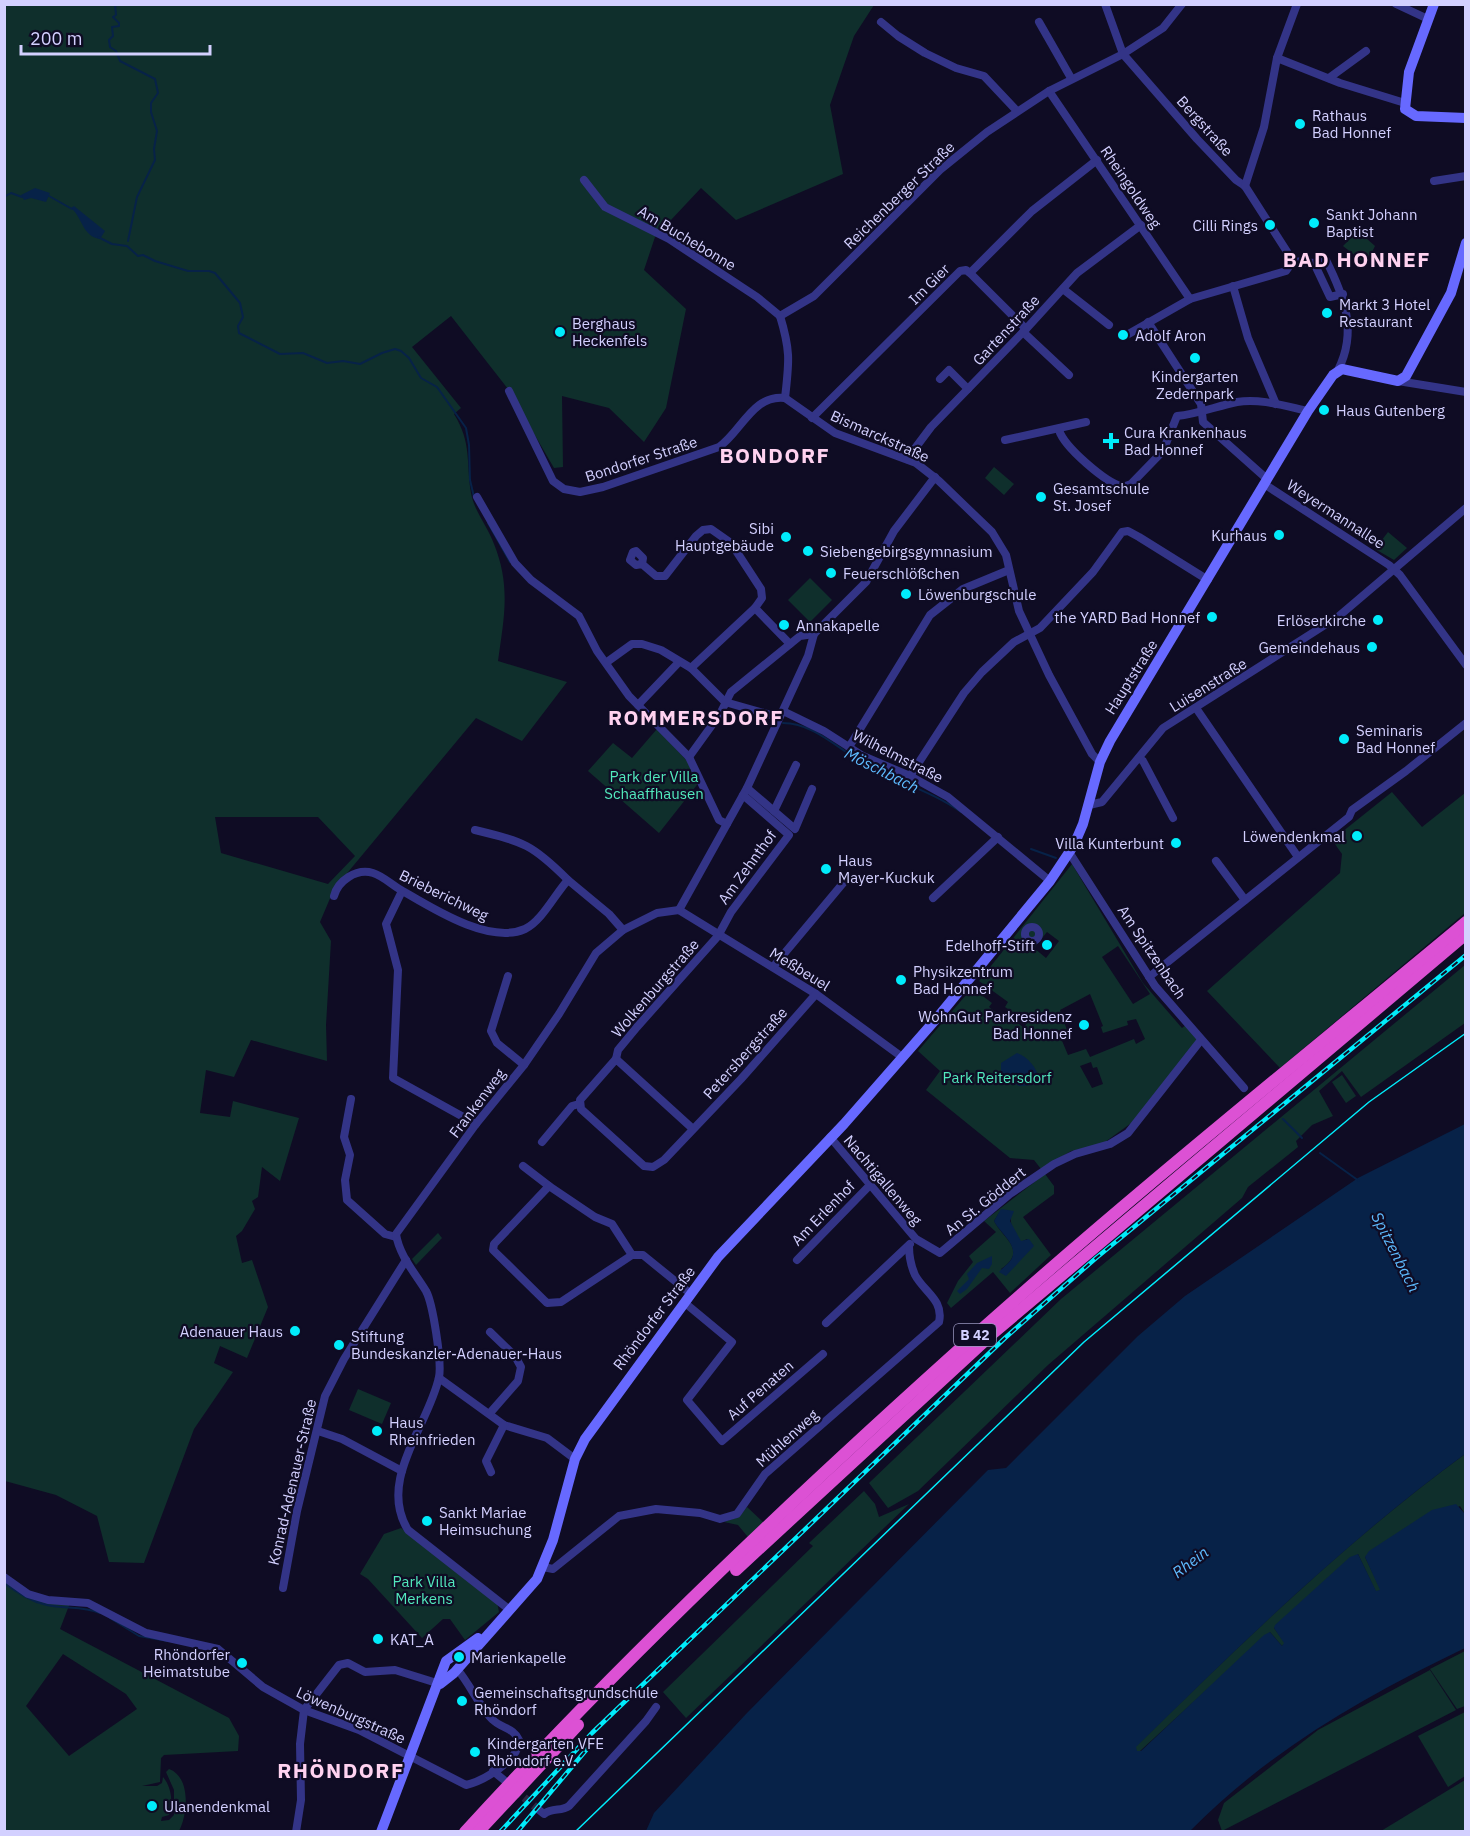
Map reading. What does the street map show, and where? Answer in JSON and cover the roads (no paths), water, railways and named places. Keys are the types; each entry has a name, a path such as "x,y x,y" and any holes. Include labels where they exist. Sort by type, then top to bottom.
{"highway":[{"name":"B 42","path":"478,1832 512,1782 758,1537 984,1328 1466,922"},
{"name":"B 42","path":"512,1782 716,1589 984,1342 1114,1228 1466,934"},
{"name":"B 42","path":"465,1832 501,1799"}],"main road":[{"path":"1434,4 1408,72 1405,109 1410,114 1466,118"},
{"path":"1338,370 1346,369 1404,380 1451,293 1466,243"},
{"name":"Hauptstraße","path":"902,1057 1050,881 1069,852 1089,805 1100,762 1110,741 1308,411 1338,370"},
{"name":"Rhöndorfer Straße","path":"440,1684 452,1669 449,1658 488,1631 510,1610 530,1589 543,1568 575,1459 607,1406 718,1257 902,1057"},
{"path":"381,1832 440,1684"}],"street":[{"name":"Bergstraße","path":"1105,4 1123,54 1197,139 1236,180 1245,186 1293,261"},
{"name":"Reichenberger Straße","path":"780,316 814,296 940,170 1016,110 1071,78 1123,54 1163,28 1182,4"},
{"path":"1245,186 1264,127 1277,58 1297,4"},
{"path":"1396,4 1428,19"},
{"path":"881,22 898,36 925,52 956,68 984,76 1016,110"},
{"path":"1039,22 1071,78"},
{"path":"1329,78 1366,51"},
{"path":"1277,58 1340,83 1405,103"},
{"name":"Rheingoldweg","path":"1049,91 1190,299"},
{"name":"Im Gier","path":"813,418 960,271 966,270 970,273 1032,211 1097,160"},
{"path":"1434,181 1466,176"},
{"name":"Am Buchebonne","path":"584,180 605,207 669,239 757,297 780,316"},
{"name":"Gartenstraße","path":"907,459 931,427 1025,331 1062,288 1096,256 1141,225"},
{"name":"Hauptstraße","path":"1314,263 1326,260 1343,294 1349,324 1338,370"},
{"path":"1125,336 1190,299 1286,271 1293,261 1314,263 1330,297 1343,294"},
{"path":"970,273 1069,375"},
{"path":"1233,286 1248,338 1276,404"},
{"path":"1062,288 1109,325"},
{"path":"780,316 789,344 790,363 785,398"},
{"name":"Weyermannallee","path":"1148,322 1201,404 1205,424 1265,481 1393,569 1466,665"},
{"path":"940,380 949,370 968,389"},
{"path":"1404,380 1466,392"},
{"name":"Bondorfer Straße","path":"509,391 553,481 564,489 580,492 603,487 719,447 758,405 777,398 785,398"},
{"name":"Bismarckstraße","path":"785,398 836,434 907,459 934,477 992,532 1006,555 1019,611 1092,754 1100,762"},
{"path":"1059,430 1061,436 1089,466 1123,487 1131,484 1163,451 1171,436 1175,419 1237,402 1276,404 1308,411"},
{"path":"1005,440 1059,430 1086,422"},
{"path":"679,910 745,792 814,634 867,582 894,531 934,477"},
{"path":"477,497 515,563 531,580 579,616 597,651 638,705 689,757 719,820 727,824"},
{"name":"Luisenstraße","path":"1089,805 1102,802 1163,728 1340,616 1466,508"},
{"path":"642,564 656,576 665,576 696,536 703,530 711,529 731,543 761,589 762,598 755,608 691,668"},
{"path":"910,776 976,678 998,654 1040,628 1093,572 1122,532 1128,531 1208,580"},
{"path":"849,747 930,615 963,589 1009,570"},
{"path":"755,608 790,644"},
{"path":"689,757 720,714 731,692 800,636 814,634"},
{"path":"607,662 632,644 642,644 661,650 691,668 725,702"},
{"path":"638,705 679,662"},
{"name":"Wilhelmstraße","path":"725,702 798,716 863,756 910,776 948,797 1050,881"},
{"path":"1196,708 1298,857"},
{"path":"1149,977 1349,817 1361,802 1406,771 1466,723"},
{"path":"1139,758 1143,761 1173,818"},
{"path":"774,811 796,765"},
{"path":"745,792 795,828 812,789"},
{"name":"Am Zehnthof","path":"718,936 731,912 789,835 745,792"},
{"path":"475,830 531,846 609,914 623,930"},
{"path":"933,898 998,837"},
{"name":"Am Spitzenbach","path":"1069,852 1149,977 1244,1088"},
{"path":"1216,861 1245,900"},
{"name":"Brieberichweg","path":"334,896 340,883 358,873 373,873 402,891 475,927 493,933 511,932 527,928 568,880"},
{"path":"773,967 844,882"},
{"path":"402,891 386,924 398,970 393,1078 476,1124"},
{"name":"Meßbeuel","path":"679,910 816,994 902,1057"},
{"name":"Frankenweg","path":"396,1237 400,1228 476,1124 524,1065 559,1014 596,953 623,930 657,913 679,910"},
{"name":"Wolkenburgstraße","path":"616,1059 618,1050 637,1027 718,936"},
{"path":"508,976 491,1032 497,1043 524,1065"},
{"name":"Petersbergstraße","path":"579,1104 644,1166 653,1167 664,1160 816,994"},
{"name":"An St. Göddert","path":"916,1239 935,1252 944,1251 1010,1194 1054,1164 1075,1154 1110,1144 1124,1136 1136,1125 1201,1040"},
{"path":"542,1142 572,1106 579,1104 586,1092 616,1059 693,1128"},
{"path":"351,1099 344,1137 350,1155 345,1180 346,1200 385,1234 396,1237 406,1260 429,1297 439,1378 402,1471 402,1510 408,1530 510,1610"},
{"name":"Nachtigallenweg","path":"830,1137 916,1239"},
{"path":"524,1166 595,1217 612,1224 632,1255"},
{"name":"Am Erlenhof","path":"796,1260 870,1185"},
{"path":"549,1186 494,1244 493,1250 547,1303 561,1302 632,1255 643,1255 688,1299"},
{"path":"826,1323 916,1239"},
{"name":"Nachtigallenweg","path":"909,1246 916,1276 937,1302 941,1314"},
{"name":"Konrad-Adenauer-Straße","path":"283,1588 297,1511 318,1431 317,1421 332,1379 406,1260"},
{"name":"Auf Penaten","path":"688,1299 732,1342 687,1400 722,1441 823,1354"},
{"name":"Mühlenweg","path":"543,1568 553,1569 619,1516 656,1509 691,1512 720,1519 737,1514 765,1474 939,1322 941,1314"},
{"path":"489,1413 518,1381 521,1367 515,1356 490,1332"},
{"path":"439,1378 504,1425 547,1438 575,1459"},
{"path":"491,1472 486,1461 504,1425"},
{"path":"318,1431 342,1439 402,1471"},
{"name":"Löwenburgstraße","path":"4,1577 28,1594 48,1600 88,1603 146,1633 218,1649 263,1687 304,1710 359,1730 465,1785 494,1771"},
{"path":"296,1832 301,1800 300,1744 304,1710 339,1665 344,1663 366,1672 395,1670 440,1684"},
{"path":"452,1669 472,1686 491,1719 517,1736 517,1750 494,1771 512,1782"},
{"path":"539,1810 544,1814 554,1808 562,1810 569,1806 656,1707"}],"water":[{"path":"35,188 50,193 46,202 31,198 24,200 21,195"},
{"path":"74,206 105,231 100,239 86,231 71,208"},
{"path":"1017,1053 1028,1060 1036,1070 1039,1078 1033,1085 1019,1086 1001,1076 1001,1063"},
{"name":"Rhein","path":"1465,1124 1465,1454 1378,1522 1295,1594 1136,1747 1137,1751 1141,1751 1264,1635 1270,1632 1282,1646 1284,1643 1274,1628 1275,1625 1350,1557 1358,1554 1376,1591 1380,1590 1365,1557 1369,1551 1432,1510 1456,1504 1465,1514 1465,1648 1354,1706 1285,1750 1252,1775 1190,1831 646,1831 654,1813 746,1714 988,1470 1006,1468 1138,1336 1185,1296 1358,1178"},
{"path":"1001,1209 1014,1211 1010,1221 1021,1241 1029,1239 1034,1246 1006,1276 999,1272 1011,1260 1013,1253 1010,1243 994,1221"},
{"path":"992,1256 989,1269 982,1268 967,1289 960,1294 957,1291 969,1279 967,1274 977,1263"}],"waterway":[{"path":"115,4 116,15 113,17 119,26 112,27 113,36 109,40 110,47 116,51 120,61 155,79 158,93 151,103 151,112 157,131 155,160 137,197 128,241"},
{"name":"Möschbach","path":"4,197 11,193 22,197"},
{"name":"Möschbach","path":"49,196 72,209"},
{"name":"Möschbach","path":"98,237 112,244 127,246 138,256 143,255 188,271 215,273 240,303 243,317 238,326 239,333 280,354 303,353 327,363 343,361 360,364 382,353 395,349 401,351 409,358 421,378 437,387 466,428 470,480 474,497"},
{"name":"Möschbach","path":"488,523 510,562"},
{"name":"Möschbach","path":"783,723 794,724 816,732 865,764 938,798 961,812"},
{"name":"Möschbach","path":"1031,849 1056,858"},
{"name":"Spitzenbach","path":"1283,1119 1302,1138"},
{"name":"Spitzenbach","path":"1320,1153 1359,1181"},
{"path":"4,1583 24,1596 41,1603 100,1613"},
{"path":"110,1618 139,1636 168,1641"}],"tunnel":[{"path":"515,1790 539,1810"}],"tram line":[{"path":"575,1832 1084,1342 1369,1102 1466,1033"}],"railway":[{"path":"500,1832 592,1733 1005,1338 1096,1258 1466,955"},
{"path":"517,1832 587,1749"}],"place":[{"name":"Rathaus Bad Honnef","path":"1300,124"},
{"name":"Sankt Johann Baptist","path":"1314,223"},
{"name":"Cilli Rings","path":"1270,225"},
{"name":"Markt 3 Hotel Restaurant","path":"1327,313"},
{"name":"Berghaus Heckenfels","path":"560,332"},
{"name":"Adolf Aron","path":"1123,335"},
{"name":"Kindergarten Zedernpark","path":"1195,358"},
{"name":"Haus Gutenberg","path":"1324,410"},
{"name":"Cura Krankenhaus Bad Honnef","path":"1111,441"},
{"name":"Gesamtschule St. Josef","path":"1041,497"},
{"name":"Kurhaus","path":"1279,535"},
{"name":"Sibi Hauptgebäude","path":"786,537"},
{"name":"Siebengebirgsgymnasium","path":"808,551"},
{"name":"Feuerschlößchen","path":"831,573"},
{"name":"Löwenburgschule","path":"906,594"},
{"name":"the YARD Bad Honnef","path":"1212,617"},
{"name":"Erlöserkirche","path":"1378,620"},
{"name":"Annakapelle","path":"784,625"},
{"name":"Gemeindehaus","path":"1372,647"},
{"name":"Seminaris Bad Honnef","path":"1344,739"},
{"name":"Löwendenkmal","path":"1357,836"},
{"name":"Villa Kunterbunt","path":"1176,843"},
{"name":"Haus Mayer-Kuckuk","path":"826,869"},
{"name":"Edelhoff-Stift","path":"1047,945"},
{"name":"Physikzentrum Bad Honnef","path":"901,980"},
{"name":"WohnGut Parkresidenz Bad Honnef","path":"1084,1025"},
{"name":"Adenauer Haus","path":"295,1331"},
{"name":"Stiftung Bundeskanzler-Adenauer-Haus","path":"339,1345"},
{"name":"Haus Rheinfrieden","path":"377,1431"},
{"name":"Sankt Mariae Heimsuchung","path":"427,1521"},
{"name":"KAT_A","path":"378,1639"},
{"name":"Marienkapelle","path":"459,1657"},
{"name":"Rhöndorfer Heimatstube","path":"242,1663"},
{"name":"Gemeinschaftsgrundschule Rhöndorf","path":"462,1701"},
{"name":"Kindergarten VFE Rhöndorf e.V.","path":"475,1752"},
{"name":"Ulanendenkmal","path":"152,1806"}],"district":[{"name":"BAD HONNEF","path":"1357,259"},
{"name":"BONDORF","path":"775,455"},
{"name":"ROMMERSDORF","path":"696,717"},
{"name":"RHÖNDORF","path":"341,1770"}],"park label":[{"name":"Park der Villa Schaaffhausen","path":"654,784"},
{"name":"Park Reitersdorf","path":"997,1077"},
{"name":"Park Villa Merkens","path":"424,1590"}]}
